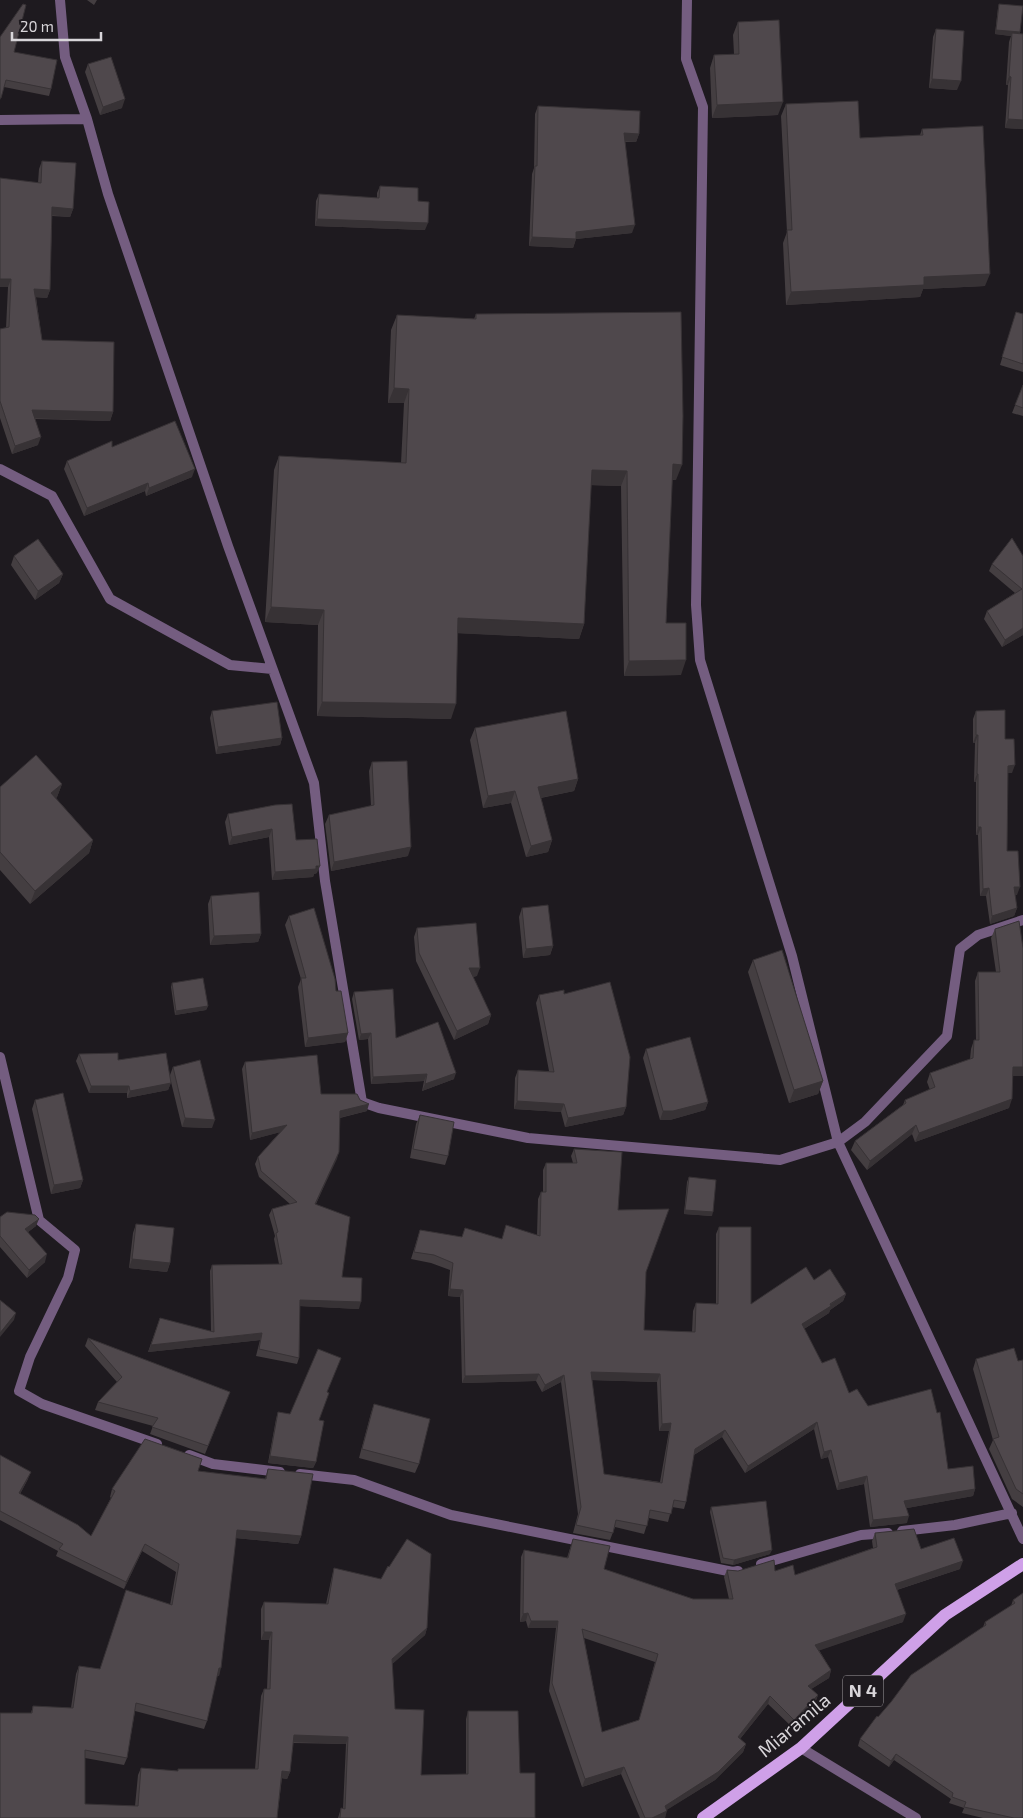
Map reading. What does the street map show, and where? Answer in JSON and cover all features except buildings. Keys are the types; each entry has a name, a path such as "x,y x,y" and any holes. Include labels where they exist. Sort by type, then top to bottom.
{"main road":[{"name":"Miaramila","path":"703,1818 801,1748 945,1615 1023,1564"}],"street":[{"path":"60,0 65,57 87,119 111,203 228,546 314,782 325,881 362,1102 379,1108 528,1138 780,1160 838,1142 865,1122 948,1036 960,949 978,935 1023,920"},
{"path":"687,0 686,59 703,108 696,605 700,660 792,956 838,1142 1023,1539"},
{"path":"0,120 87,119"},
{"path":"0,469 52,496 110,599 230,665 272,669"},
{"path":"0,1057 39,1220 75,1250 68,1278 30,1358 19,1392 42,1404 213,1464 354,1480 451,1515 734,1572 861,1536 955,1525 1012,1513"},
{"path":"801,1748 916,1818"}]}
